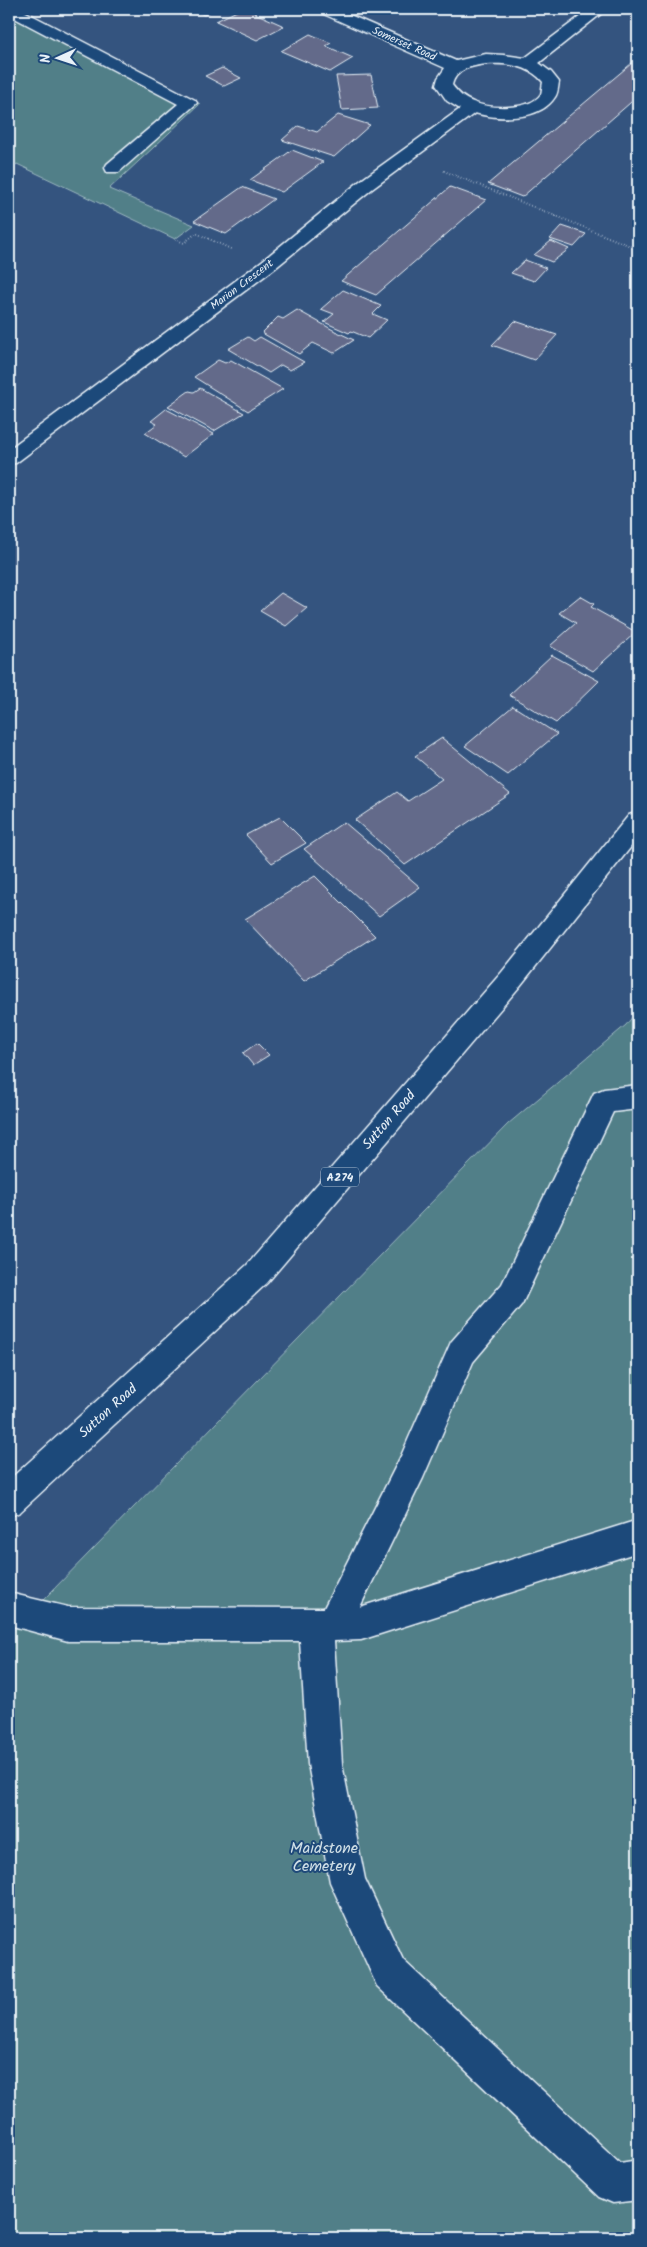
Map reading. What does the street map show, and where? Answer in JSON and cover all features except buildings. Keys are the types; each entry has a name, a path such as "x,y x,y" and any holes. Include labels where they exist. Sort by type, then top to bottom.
{"street":[{"path":"9,9 189,103 113,168"},
{"name":"Somerset Road","path":"324,9 457,67"},
{"path":"528,64 599,9"},
{"path":"495,58 528,64 540,70 551,82 551,91 542,102 514,112 497,112 472,108 452,98 445,88 445,78 457,67 478,60 495,58"},
{"name":"Marion Crescent","path":"9,458 64,420 268,265 366,185 472,108"},
{"name":"Sutton Road","path":"9,1501 257,1274 511,979 638,822"},
{"path":"638,1097 604,1101 512,1294 462,1352 412,1467 325,1625 325,1764 348,1882 390,1973 613,2183 638,2180"},
{"path":"9,1609 68,1624 325,1625 361,1623 638,1536"}],"path":[{"path":"406,155 638,249"},
{"path":"175,239 184,243 196,233 268,265"}],"green space":[{"path":"9,9 200,104 109,189 194,225 175,239 17,164 9,169"},
{"name":"Maidstone Cemetery","path":"638,1010 638,2238 9,2238 9,1635 508,1124 626,1025"}]}
